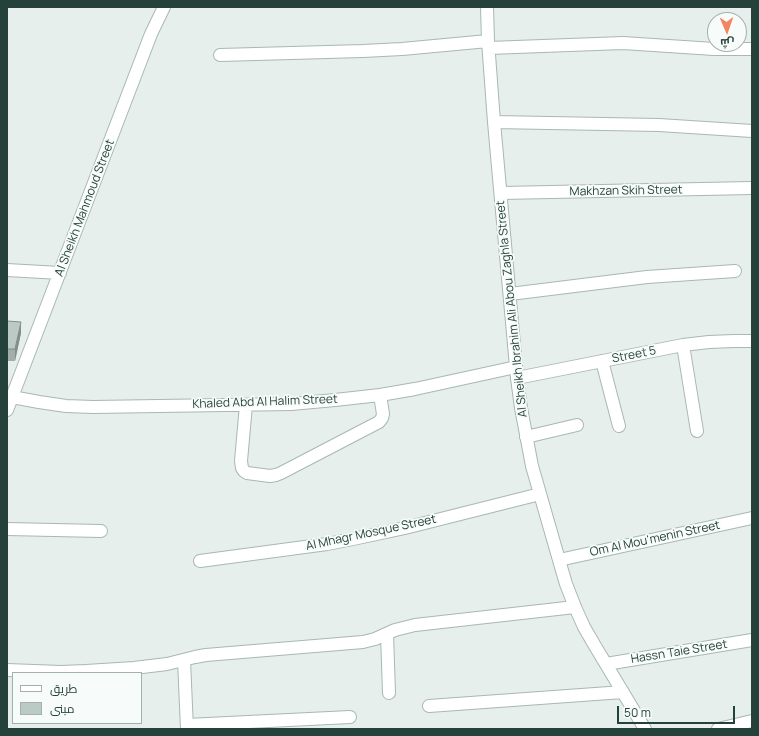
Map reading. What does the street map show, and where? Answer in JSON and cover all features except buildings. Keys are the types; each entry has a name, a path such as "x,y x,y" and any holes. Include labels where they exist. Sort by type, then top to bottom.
{"street":[{"name":"Al Sheikh Mahmoud Street","path":"7,410 151,34 164,7"},
{"name":"Al Sheikh Ibrahim Ali Abou Zaghla Street","path":"487,7 488,45 494,122 516,373 532,466 558,560 575,608 588,633 645,729"},
{"path":"220,55 363,51 488,45 623,43 752,49"},
{"path":"494,122 659,125 752,131"},
{"name":"Makhzan Skih Street","path":"501,193 752,188"},
{"path":"7,270 60,273"},
{"path":"510,294 647,277 735,272"},
{"name":"Street 5","path":"516,373 602,361 683,346 715,342 752,342"},
{"path":"683,346 697,431"},
{"path":"602,361 619,426"},
{"name":"Khaled Abd Al Halim Street","path":"12,397 66,406 93,407 291,404 380,395 516,373"},
{"path":"246,405 241,461 242,468 247,474 270,476 281,473 379,422 383,414 380,395"},
{"path":"526,437 577,425"},
{"name":"Al Mhagr Mosque Street","path":"200,561 300,548 346,540 405,528 540,494"},
{"name":"Om Al Mou'menin Street","path":"558,560 752,518"},
{"path":"7,529 101,531"},
{"path":"7,670 61,672 158,665 211,655 362,642 375,639 395,630 415,625 575,608"},
{"path":"387,634 389,693"},
{"name":"Hassn Taie Street","path":"606,664 752,640"},
{"path":"184,660 187,727 350,717"},
{"path":"429,706 623,692"},
{"path":"718,729 752,721"}]}
